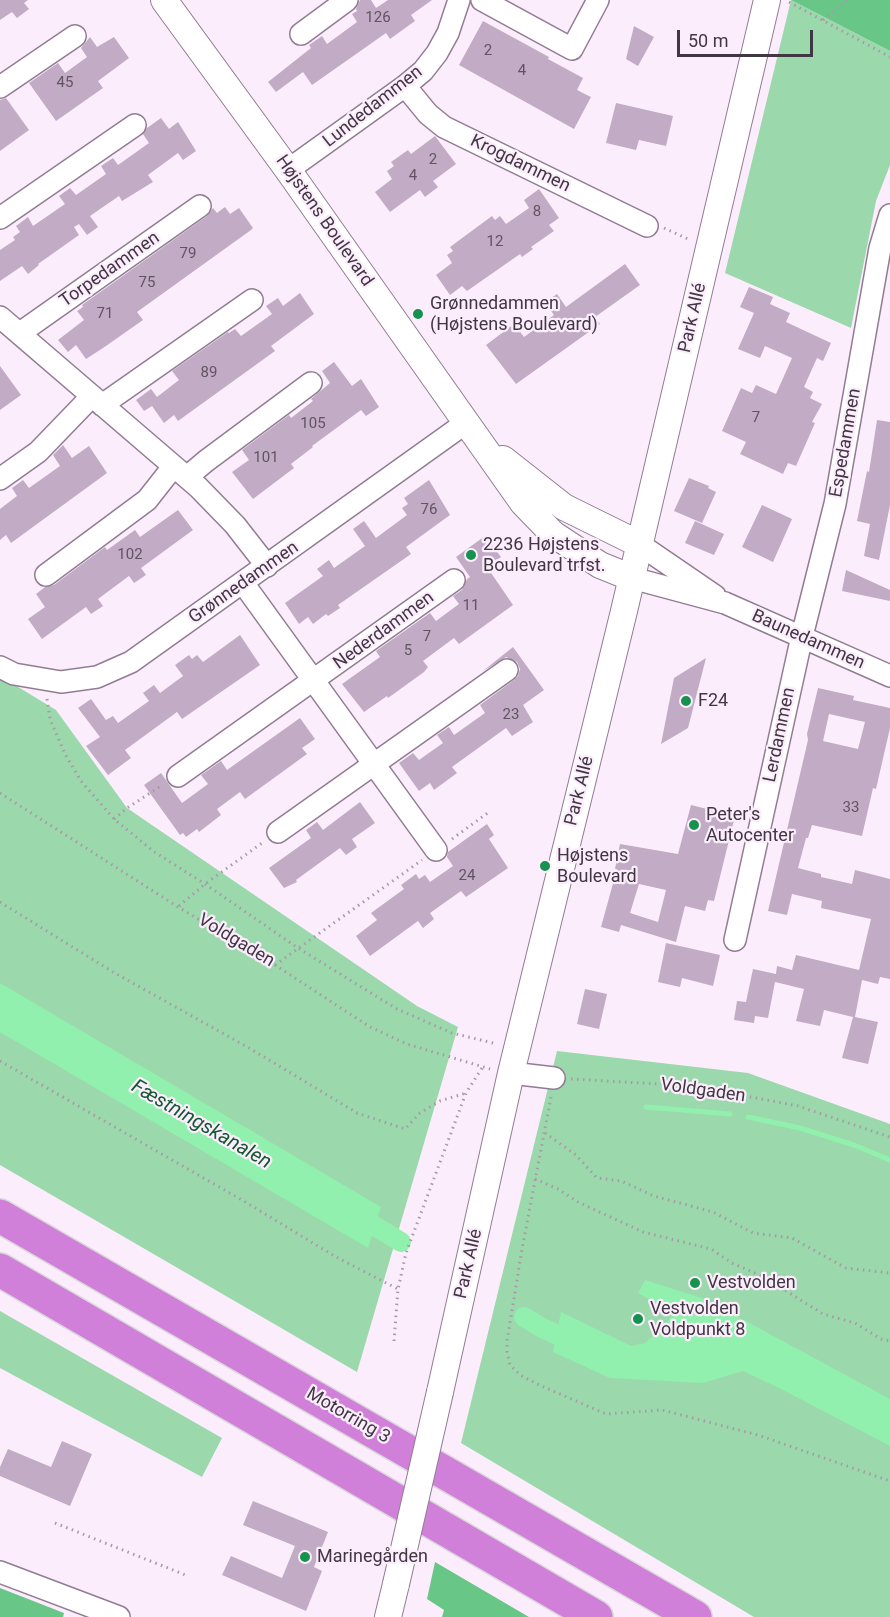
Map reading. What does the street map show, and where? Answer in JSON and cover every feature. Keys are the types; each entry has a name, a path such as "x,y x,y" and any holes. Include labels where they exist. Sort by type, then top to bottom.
{"highway":[{"name":"Motorring 3","path":"0,1215 695,1617"},
{"path":"0,1270 597,1617"}],"street":[{"name":"Højstens Boulevard","path":"164,0 523,503 553,534 600,565 632,578"},
{"path":"301,34 347,0"},
{"name":"Lundedammen","path":"288,171 405,87 423,71 437,53 448,33 459,0"},
{"path":"482,0 572,49 598,0"},
{"name":"Park Allé","path":"388,1617 514,1061 632,578 767,0"},
{"path":"0,87 75,36"},
{"name":"Krogdammen","path":"405,87 428,114 444,126 647,226"},
{"path":"0,218 135,125"},
{"name":"Torpedammen","path":"200,206 7,328 198,487 235,525 267,566"},
{"name":"Espedammen","path":"802,636 835,504 890,215"},
{"path":"0,479 38,452 97,401 252,300"},
{"path":"46,575 147,500 180,472 206,461 311,383"},
{"name":"Grønnedammen","path":"0,667 14,674 61,682 97,677 131,662 467,422"},
{"name":"Højstens Boulevard","path":"483,444 564,507 639,544"},
{"name":"Baunedammen","path":"639,544 725,603"},
{"name":"Baunedammen","path":"632,578 725,603 890,676"},
{"name":"Nederdammen","path":"178,776 454,580"},
{"path":"243,584 436,850"},
{"name":"Lerdammen","path":"735,940 802,636"},
{"path":"278,832 507,670"},
{"path":"514,1061 554,1078"},
{"path":"0,1572 119,1617"}],"path":[{"path":"786,0 890,57"},
{"path":"823,20 848,0"},
{"path":"647,226 652,222 687,239 710,246"},
{"path":"45,679 50,719 65,754 81,781 114,819 153,851 298,948 397,1009 514,1061"},
{"path":"114,819 127,808 178,776"},
{"name":"Voldgaden","path":"0,793 370,1027 407,1044 482,1068 466,1093"},
{"path":"275,965 489,812"},
{"path":"178,907 205,884 278,832"},
{"path":"0,902 112,972 251,1049 357,1113 405,1129 420,1113 440,1101 466,1093"},
{"path":"0,1062 247,1203 336,1257 398,1289"},
{"path":"554,1078 507,1341 510,1365 520,1375 537,1384 606,1414 662,1410 758,1435 890,1481"},
{"name":"Voldgaden","path":"554,1078 694,1086 798,1106 890,1137"},
{"path":"394,1341 398,1289 406,1253 466,1093"},
{"path":"545,1133 576,1155 597,1179 621,1181 654,1196 713,1212 753,1233 792,1238 846,1268 890,1273"},
{"path":"535,1179 643,1232 711,1249 732,1263 764,1277 823,1314 855,1323 881,1340 890,1341"},
{"path":"55,1523 188,1576"}],"shaded area":[{"path":"791,0 890,51 890,165 876,201 851,328 725,273"},
{"path":"791,0 890,0 890,51"},
{"path":"0,676 56,710 127,808 417,1006 458,1027 357,1372 0,1165"},
{"name":"Vestvolden","path":"557,1051 748,1073 890,1124 890,1617 754,1617 461,1443"},
{"path":"0,1311 222,1438 202,1477 0,1368"},
{"path":"435,1562 529,1617 442,1617 444,1610 427,1599"},
{"path":"0,1588 64,1613 63,1617 0,1617"}],"water":[{"path":"0,983 381,1207 368,1248 0,1032"},
{"path":"645,1280 705,1299 890,1399 890,1446 743,1371 703,1383 610,1378 553,1352 561,1312 631,1346 645,1343 666,1324 673,1313 638,1293"}],"building":[{"path":"0,0 28,0 24,3 29,9 17,18 12,12 0,20"},
{"path":"360,0 371,0 376,8 388,0 432,0 411,15 415,21 390,39 386,33 312,85 303,72 276,92 268,82 311,48 309,45 322,36 327,44 357,22 352,14 357,11"},
{"path":"483,21 583,78 577,90 591,97 574,129 459,65"},
{"path":"634,26 654,37 638,66 626,59"},
{"path":"90,37 97,47 114,37 129,58 98,81 103,88 56,121 29,83 58,63 65,73 87,57 81,48"},
{"path":"6,98 29,130 0,151 0,100"},
{"path":"616,103 673,116 666,146 639,140 636,150 606,143"},
{"path":"161,118 169,129 178,122 196,151 183,160 178,153 148,175 153,182 122,201 119,196 90,216 98,227 87,235 79,224 74,227 79,235 38,264 28,274 22,266 0,281 0,250 15,240 13,237 20,232 16,226 28,217 33,226 65,204 59,196 70,188 76,195 106,174 101,166 113,158 118,165 149,143 143,134 147,128"},
{"path":"435,136 456,164 433,181 438,187 425,197 420,190 390,212 375,192 392,179 387,171 394,166 391,162 408,150 411,154"},
{"path":"539,189 559,218 549,225 554,231 531,247 533,249 522,257 520,254 467,291 462,286 450,295 436,275 452,263 447,255 453,251 450,247 492,216 495,220 500,216 506,224 529,208 524,200"},
{"path":"225,207 230,214 239,208 253,228 137,312 143,320 103,348 86,359 76,345 68,352 58,340 84,320 77,311 83,307 82,305 207,216 213,208 217,213"},
{"path":"625,264 640,285 595,317 600,324 516,384 486,345 514,324 524,337 554,315 545,302 557,294 566,307"},
{"path":"749,287 773,297 770,304 790,313 786,322 831,343 823,361 817,358 804,387 813,392 810,398 822,404 812,422 815,423 796,466 788,463 783,474 740,454 746,442 722,431 741,388 752,393 756,385 776,394 792,358 765,346 760,358 738,349 754,313 740,307"},
{"path":"300,293 314,314 271,346 275,351 178,421 174,415 164,423 152,406 144,411 136,400 151,389 157,397 179,380 172,371 228,332 235,329 241,336 272,314 266,306 278,298 283,306"},
{"path":"334,362 352,386 361,379 379,407 366,416 361,410 312,446 291,464 294,468 253,499 232,472 249,460 242,450 289,415 291,418 313,401 311,399 330,383 322,371"},
{"path":"0,366 21,395 0,410"},
{"path":"877,420 890,422 890,505 879,560 864,556 870,524 857,521 867,471 869,472"},
{"path":"63,445 72,458 89,446 107,473 11,543 6,535 0,540 0,509 17,496 12,488 23,480 29,488 60,466 53,455"},
{"path":"689,478 709,486 708,488 716,492 702,523 674,511"},
{"path":"429,480 450,515 406,547 411,554 338,605 340,608 328,616 326,614 313,624 308,617 299,624 285,603 323,576 317,569 329,560 334,568 365,546 353,529 364,521 376,538 407,515 402,508 408,504 404,498"},
{"path":"762,505 792,519 773,562 742,547"},
{"path":"178,510 193,530 141,568 146,575 134,583 129,576 98,599 103,606 91,614 86,607 42,639 28,619 45,607 36,594 45,587 54,585 105,547 107,550 135,530 140,537"},
{"path":"695,521 724,534 714,555 685,543"},
{"path":"485,536 501,557 487,567 513,605 459,644 454,638 423,661 428,667 424,672 364,712 342,684 380,657 376,651 430,613 436,621 459,604 453,596 462,590 470,577 456,557"},
{"path":"846,570 890,590 890,601 842,591"},
{"path":"240,635 260,665 182,719 177,712 125,750 131,758 108,775 86,746 100,737 78,708 91,699 106,720 113,716 118,723 149,701 143,693 154,685 160,693 183,676 175,665 189,655 192,659 197,655 203,662"},
{"path":"513,647 544,690 523,705 533,722 512,736 506,728 452,767 457,773 434,790 430,783 419,791 399,763 413,753 419,760 443,743 437,735 449,727 454,735 485,713 480,705 514,680 520,669 517,662 506,657 483,671"},
{"path":"706,658 688,728 661,744 674,678"},
{"path":"818,688 854,696 853,700 890,708 890,728 862,836 812,825 798,868 821,874 821,877 852,884 855,870 890,879 890,979 880,977 878,984 862,980 855,1017 878,1022 868,1064 842,1058 853,1017 824,1010 820,1026 796,1021 804,989 775,982 768,1018 755,1016 754,1023 734,1020 737,1001 746,1002 753,969 776,974 777,966 792,970 796,955 859,970 871,919 821,908 822,901 792,894 787,915 768,911 808,740 807,734","holes":["829,714 865,722 858,749 823,741"]},
{"path":"300,718 315,739 302,748 307,754 245,799 240,792 217,809 221,815 199,832 197,829 186,837 183,833 180,835 144,785 161,773 182,803 208,784 201,775 221,761 227,770"},
{"path":"360,802 375,823 352,839 357,847 346,855 340,848 296,880 297,882 284,888 269,868 311,838 306,830 317,822 323,830"},
{"path":"691,805 735,816 714,901 708,900 705,911 685,906 676,942 621,925 619,932 601,927 617,869 615,869 620,844 678,854","holes":["639,884 666,890 658,922 630,913"]},
{"path":"487,824 494,835 489,839 508,868 466,897 461,891 430,913 434,919 423,928 418,921 370,956 356,936 377,920 371,913 404,889 401,885 416,874 419,879 425,875 430,882 453,866 447,857 448,852"},
{"path":"666,943 720,955 713,986 682,978 680,987 658,982"},
{"path":"585,989 607,994 599,1029 577,1024"},
{"path":"62,1441 92,1454 70,1506 0,1476 0,1467 8,1449 51,1467"},
{"name":"Marinegården","path":"253,1501 328,1532 314,1567 322,1571 306,1611 222,1575 231,1556 282,1578 295,1546 243,1525"}],"waterway":[{"path":"646,1107 730,1114"},
{"path":"748,1117 800,1128 854,1145 890,1160"},
{"name":"Fæstningskanalen","path":"353,1213 401,1242"},
{"name":"Fæstningskanalen","path":"524,1317 542,1328 581,1345"}],"place":[{"name":"Grønnedammen (Højstens Boulevard)","path":"418,314"},
{"name":"2236 Højstens Boulevard trfst.","path":"471,555"},
{"name":"F24","path":"686,701"},
{"name":"Peter's Autocenter","path":"694,825"},
{"name":"Højstens Boulevard","path":"545,866"},
{"name":"Vestvolden","path":"695,1283"},
{"name":"Vestvolden Voldpunkt 8","path":"638,1319"},
{"name":"Marinegården","path":"305,1557"}]}
